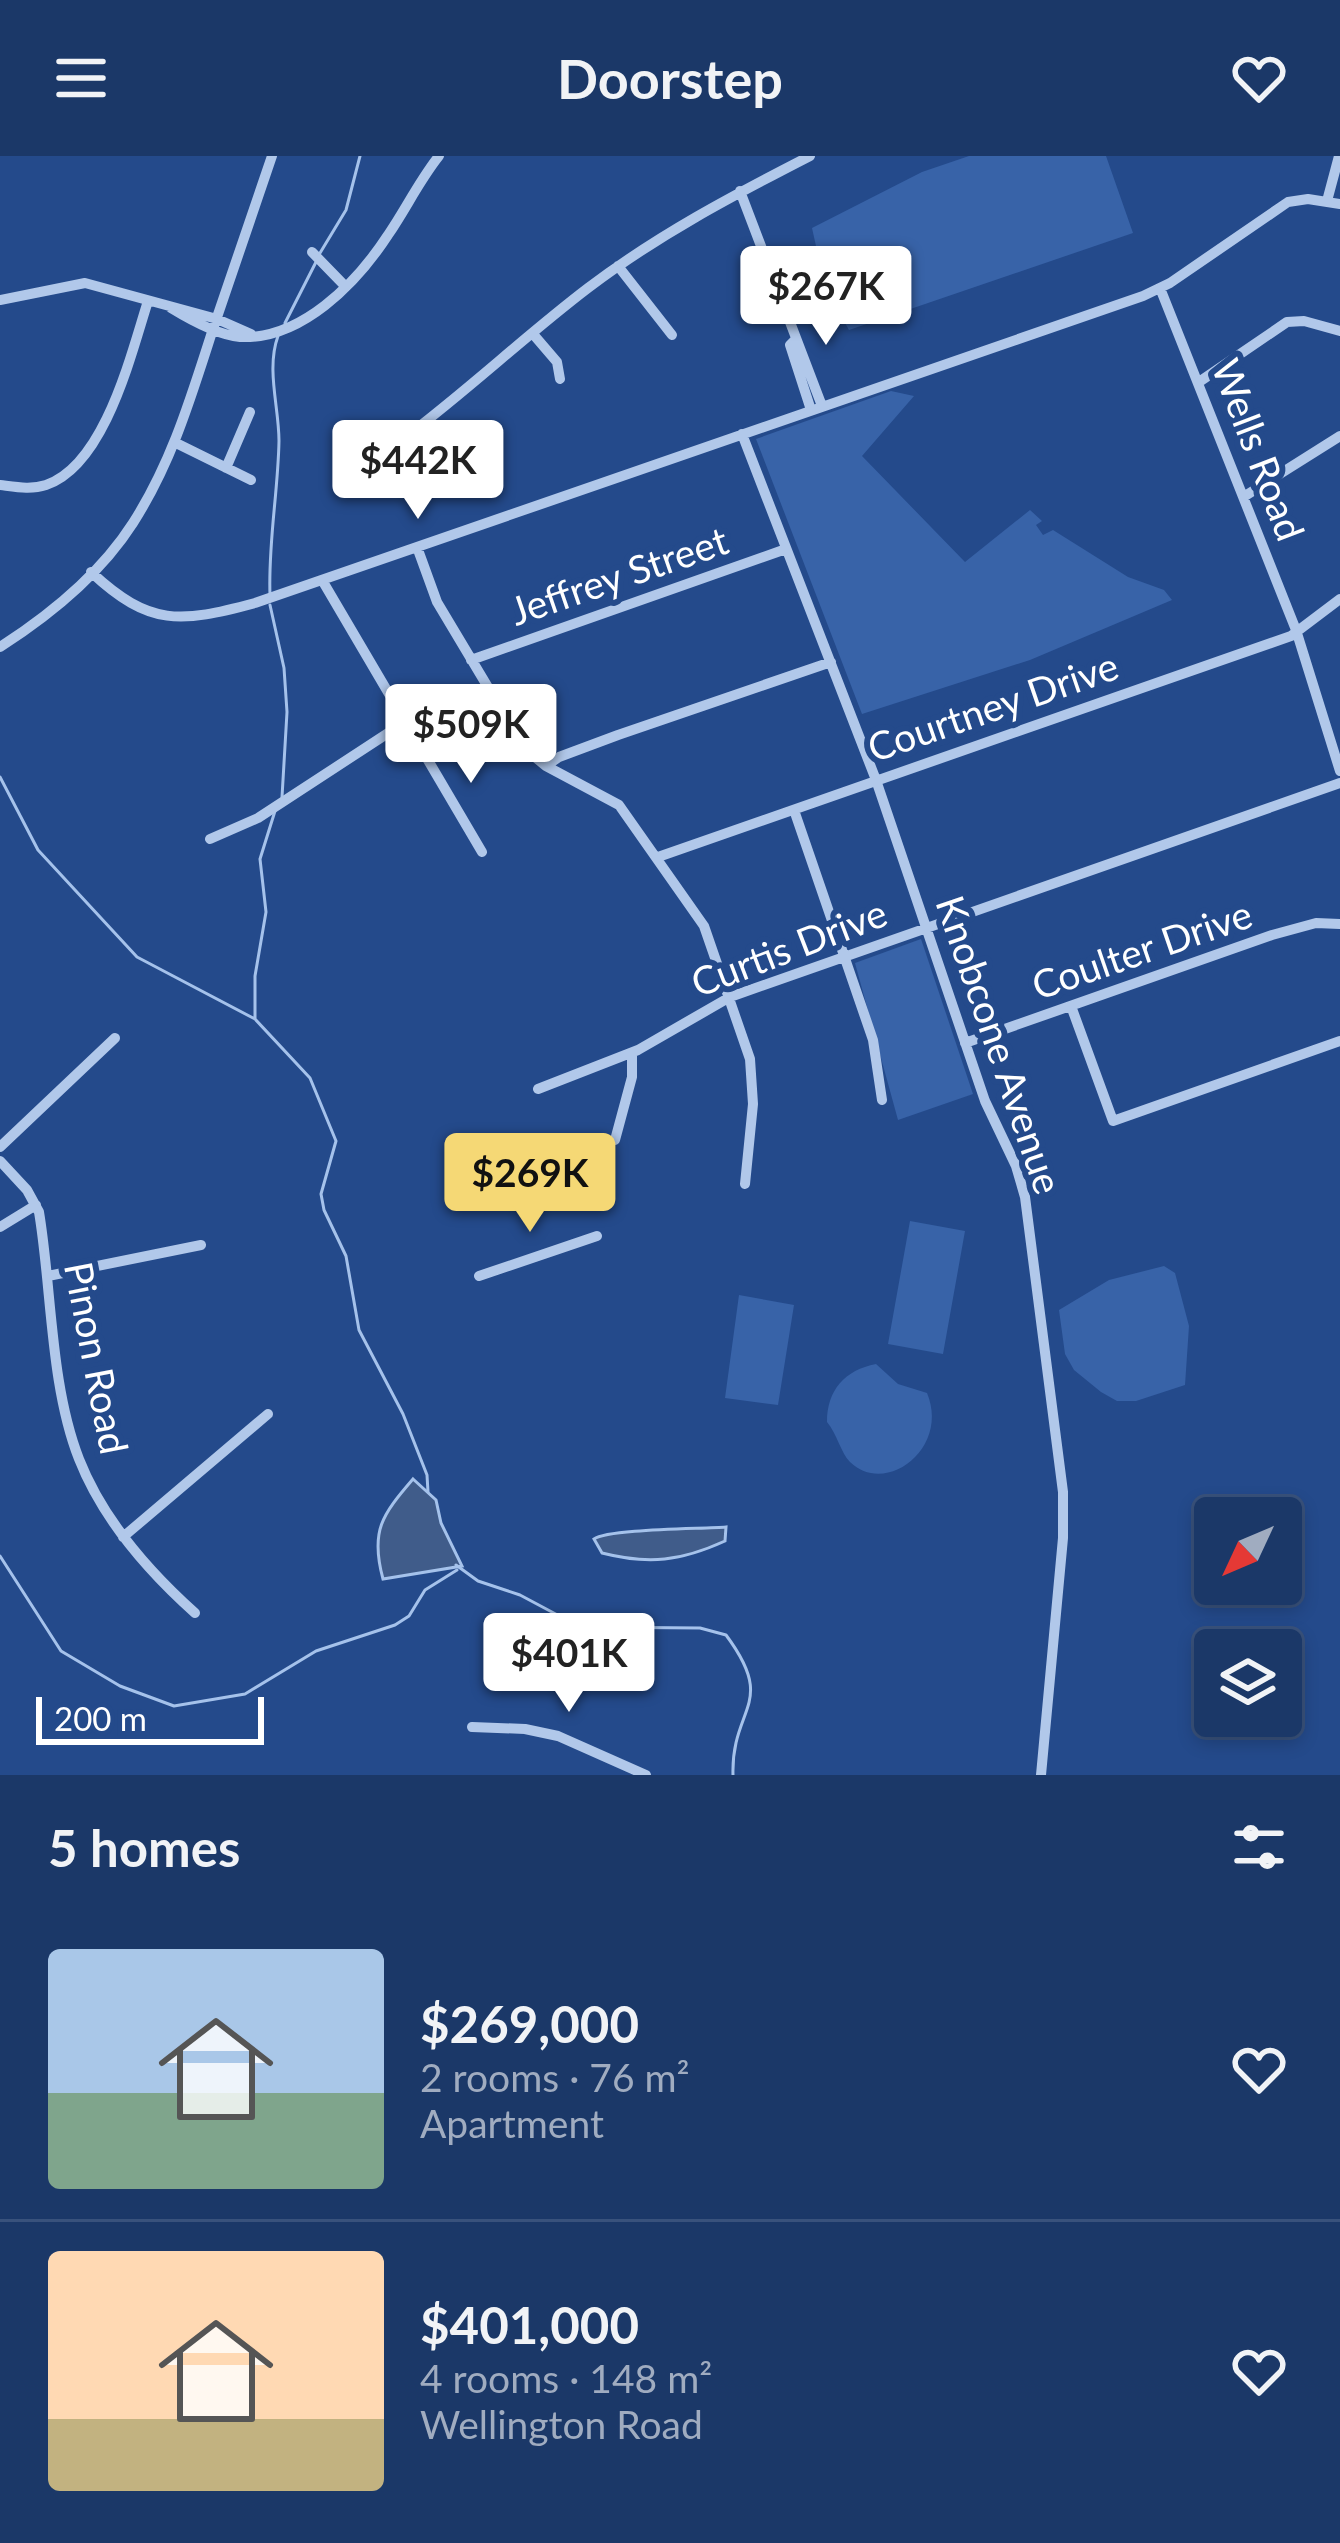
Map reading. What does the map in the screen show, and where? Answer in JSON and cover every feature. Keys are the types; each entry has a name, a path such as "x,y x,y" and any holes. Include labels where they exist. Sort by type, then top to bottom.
{"street":[{"path":"0,647 48,614 132,524 176,443 272,156"},
{"path":"0,300 85,283 171,308 242,337 273,334 297,324 345,286 388,236 435,160 419,156"},
{"path":"403,440 618,266 687,220 810,156"},
{"path":"91,572 128,604 177,616 224,611 322,580 1160,288 1280,206 1298,200 1334,202 1340,156"},
{"path":"740,190 794,341 799,342 817,408"},
{"path":"312,252 345,286"},
{"path":"618,266 672,335"},
{"name":"Wells Road","path":"1160,288 1296,630 1340,771"},
{"path":"0,485 42,487 77,464 115,399 148,301"},
{"path":"1199,382 1287,322 1304,321 1340,331"},
{"path":"533,334 557,362 560,379"},
{"path":"226,468 250,412"},
{"name":"Knobcone Avenue","path":"742,434 876,780 965,1043 1025,1197 1060,1450 1064,1538 1041,1775"},
{"path":"1245,496 1340,436"},
{"path":"176,443 250,480"},
{"path":"417,547 437,602 525,749 546,766 620,806 704,926 753,1080 745,1184"},
{"name":"Jeffrey Street","path":"471,660 787,549"},
{"path":"322,580 482,852"},
{"name":"Courtney Drive","path":"658,857 1264,645 1296,630 1340,599"},
{"path":"546,766 618,735 830,662"},
{"path":"210,839 258,818 405,722"},
{"name":"Curtis Drive","path":"538,1089 632,1053 730,997 1340,782"},
{"path":"794,810 873,1040 882,1100"},
{"name":"Coulter Drive","path":"965,1043 1272,935 1316,923 1340,924"},
{"path":"1071,1006 1114,1121 1340,1040"},
{"path":"0,1147 115,1038"},
{"path":"615,1140 632,1077 632,1053"},
{"name":"Pinon Road","path":"0,1161 36,1205 75,1448 95,1494 123,1537 195,1613"},
{"path":"0,1227 36,1205"},
{"path":"479,1276 597,1236"},
{"path":"48,1276 201,1245"},
{"path":"123,1537 268,1414"},
{"path":"472,1727 558,1736 646,1775"}],"shaded area":[{"path":"969,156 1106,156 1133,233 849,330 836,307 797,320 779,268 818,255 812,228 922,172"},
{"path":"891,391 914,396 862,456 965,562 1030,510 1042,521 1036,525 1043,535 1053,530 1128,577 1164,590 1172,600 1030,660 862,714 756,439"},
{"path":"921,939 973,1094 898,1120 855,963"},
{"path":"910,1221 965,1231 943,1354 888,1344"},
{"path":"1164,1266 1175,1273 1189,1326 1185,1385 1136,1401 1117,1401 1074,1370 1065,1354 1059,1310 1109,1280"},
{"path":"739,1295 794,1305 778,1405 725,1398"},
{"path":"876,1364 898,1384 927,1393 932,1413 930,1432 911,1461 880,1474 850,1462 827,1422 830,1400 840,1383 855,1371"},
{"path":"413,1479 436,1500 441,1523 462,1566 383,1579 378,1548 382,1524"},
{"path":"726,1527 725,1541 665,1559 602,1553 594,1539 635,1531"}],"waterway":[{"path":"320,253 346,210 360,156"},
{"path":"285,323 316,262"},
{"path":"270,595 279,441 273,375 278,336"},
{"path":"270,605 284,668 287,712 282,797"},
{"path":"0,777 38,850 137,957 255,1019 310,1078 336,1141 321,1194 324,1210 346,1256 359,1330 403,1414 427,1475 428,1492"},
{"path":"255,1019 255,976 266,912 260,859 275,811"},
{"path":"0,1556 61,1651 120,1686 174,1706 245,1694 316,1651 395,1625 409,1616 425,1590 457,1570"},
{"path":"456,1565 478,1581 520,1595 580,1627 700,1628 726,1635 741,1658 751,1692 734,1752 733,1775"}]}
